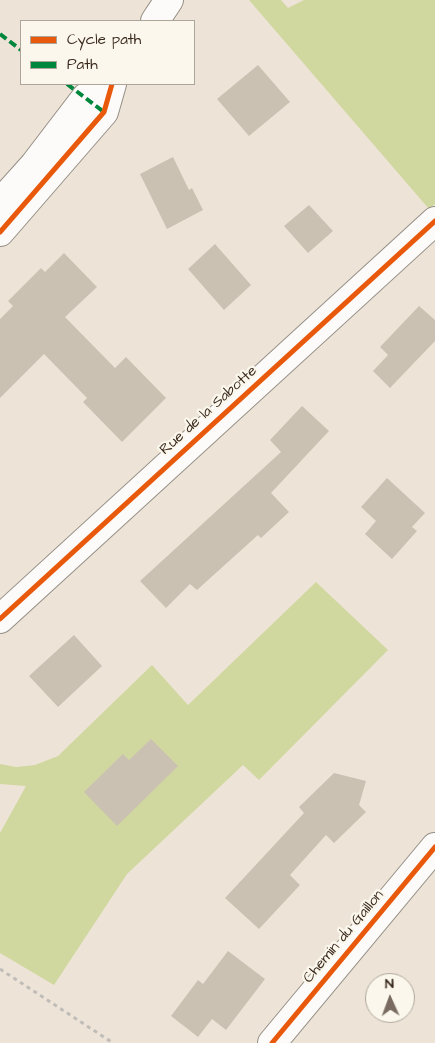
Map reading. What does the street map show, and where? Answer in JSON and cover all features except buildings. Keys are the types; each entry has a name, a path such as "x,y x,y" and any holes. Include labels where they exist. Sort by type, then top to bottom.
{"street":[{"path":"155,20 169,0"},
{"path":"0,203 34,165 86,98 110,85"},
{"path":"0,232 104,112 112,85"},
{"name":"Rue de la Sabotte","path":"0,620 435,221"},
{"name":"Chemin du Gaillon","path":"272,1043 435,847"}],"path":[{"path":"0,969 113,1043"}],"green space":[{"path":"249,0 281,0 288,8 304,0 435,0 435,204 429,209"},
{"path":"316,582 388,650 259,780 243,765 127,874 54,985 0,953 0,833 26,786 0,784 0,764 16,767 35,765 58,756 152,665 188,705"}],"marked path":[{"path":"0,34 20,49"},
{"path":"68,85 104,112"}],"cycle path":[{"path":"0,232 104,112 112,85"},
{"path":"0,619 435,221"},
{"path":"272,1043 435,847"}]}
